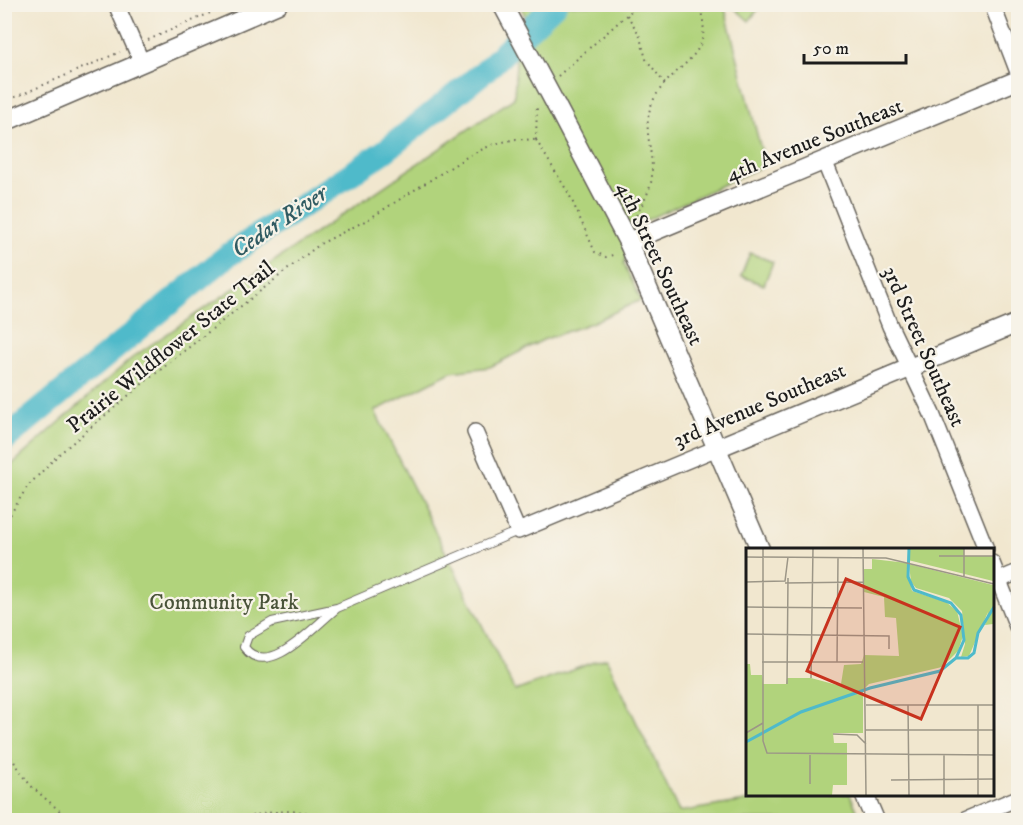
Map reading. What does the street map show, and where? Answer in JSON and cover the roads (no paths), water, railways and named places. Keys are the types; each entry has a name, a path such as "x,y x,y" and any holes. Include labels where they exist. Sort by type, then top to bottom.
{"street":[{"path":"116,4 141,63"},
{"path":"4,122 278,4"},
{"name":"4th Street Southeast","path":"502,4 628,242 760,548"},
{"path":"992,4 1018,72"},
{"name":"4th Avenue Southeast","path":"628,242 1018,80"},
{"name":"3rd Street Southeast","path":"824,160 890,326 932,414 986,548"},
{"name":"3rd Avenue Southeast","path":"518,531 1018,323"},
{"path":"475,432 518,531"},
{"path":"1018,572 995,581 1018,629"},
{"path":"864,795 875,820"},
{"path":"965,820 1018,798"}],"lane":[{"path":"337,608 279,654 262,660 251,657 244,647 248,636 272,622 337,608 518,531"}],"waterway":[{"name":"Cedar River","path":"4,440 227,256 385,151 486,70 555,4"}],"park label":[{"name":"Community Park","path":"224,601"}]}
